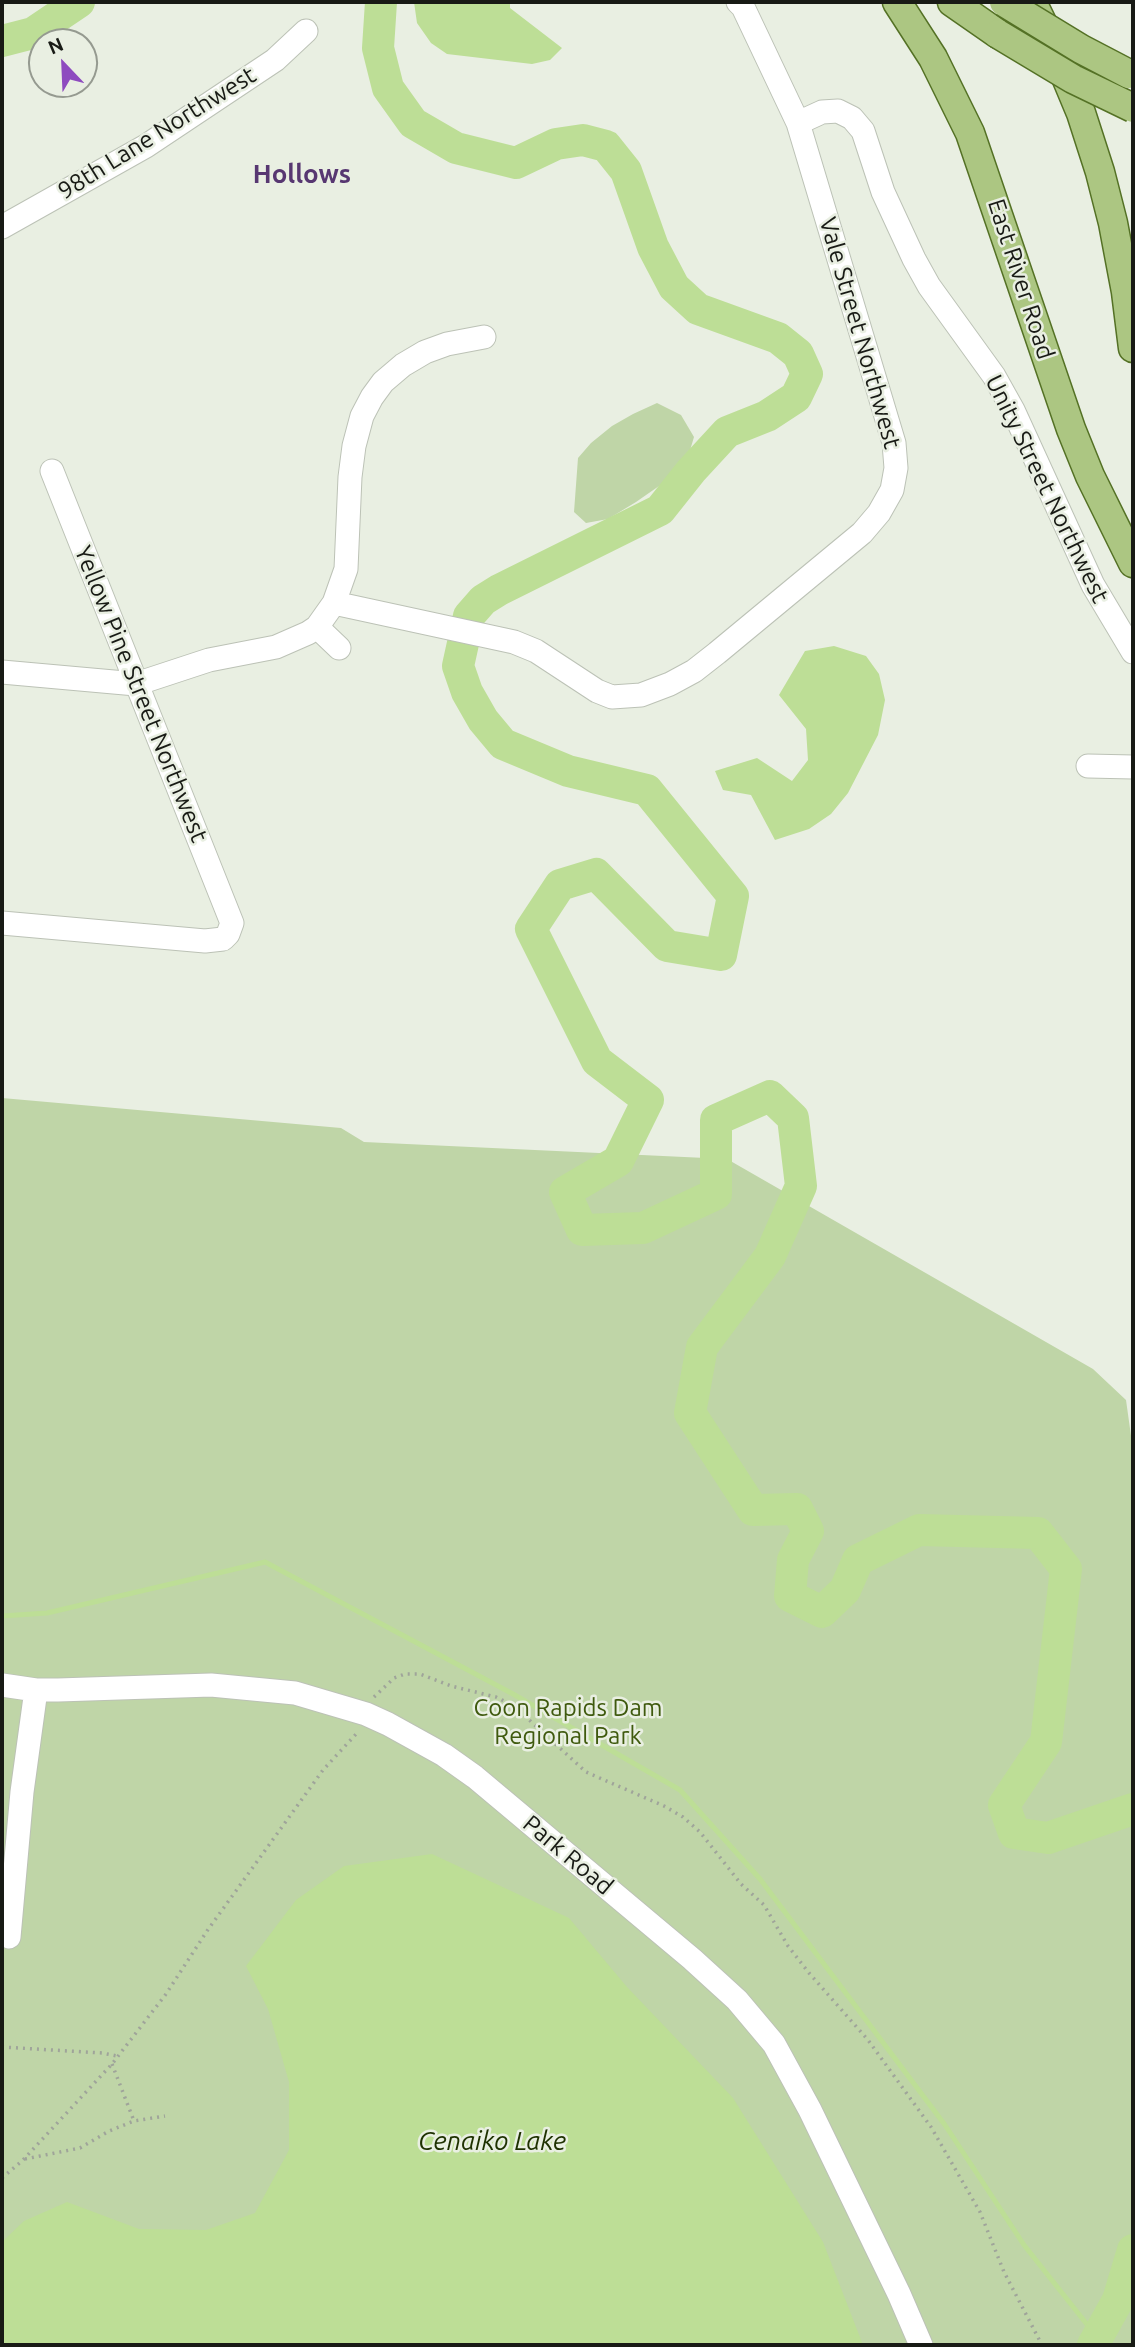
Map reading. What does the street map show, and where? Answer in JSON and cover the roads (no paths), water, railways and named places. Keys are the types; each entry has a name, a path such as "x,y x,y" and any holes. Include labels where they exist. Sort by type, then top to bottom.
{"main road":[{"name":"East River Road","path":"897,2 933,58 970,132 1070,429 1133,563"},
{"path":"953,2 998,34 1073,79 1133,108"},
{"path":"1004,2 1081,49 1131,75"},
{"path":"1032,2 1081,113 1100,172 1124,281 1133,348"}],"street":[{"name":"Vale Street Northwest","path":"334,603 514,642 536,651 597,691 612,697 642,695 694,671 862,533 879,513 892,490 896,468 894,443 798,123 743,6 738,2"},
{"name":"98th Lane Northwest","path":"2,227 146,146 275,60 306,32"},
{"name":"Unity Street Northwest","path":"798,123 822,112 838,111 852,118 863,131 883,192 915,259 929,286 994,376 1013,410 1093,585 1133,652"},
{"path":"2,672 136,684 208,660 276,647 299,639 317,627 334,603 346,569 354,446 362,416 372,397 383,382 403,365 425,352 447,344 484,337"},
{"name":"Yellow Pine Street Northwest","path":"2,923 205,941 223,939 232,923 52,471"},
{"path":"317,627 339,648"},
{"path":"1088,766 1133,767"},
{"name":"Park Road","path":"2,1685 36,1690 211,1685 295,1693 366,1714 444,1755 475,1777 692,1959 737,2000 774,2045 793,2075 921,2345"},
{"path":"9,1937 22,1792 36,1690"}],"water":[{"path":"414,2 510,2 510,8 562,48 550,60 532,64 447,54 431,43 417,23"},
{"path":"834,646 866,656 879,674 885,700 878,735 848,793 831,814 809,829 775,840 751,795 723,790 715,771 757,758 792,781 808,760 806,729 779,695 805,651"},
{"name":"Cenaiko Lake","path":"432,1854 569,1918 627,1987 733,2098 823,2242 863,2345 2,2345 2,2242 24,2221 67,2202 139,2229 206,2230 255,2213 289,2150 289,2082 268,2009 246,1966 296,1900 344,1866"}],"waterway":[{"path":"2,41 33,33 79,2"},
{"path":"381,2 378,48 388,88 413,123 456,148 516,163 556,144 583,140 606,146 626,171 653,247 674,287 698,309 778,338 798,354 807,374 796,397 767,416 727,432 660,510 499,590 483,600 469,616 458,666 467,692 483,720 503,744 568,771 647,790 733,896 721,955 667,946 596,874 560,885 531,929 597,1061 648,1100 618,1161 565,1192 582,1230 643,1228 716,1194 716,1120 770,1096 793,1118 801,1186 770,1256 702,1347 690,1413 753,1510 797,1509 808,1531 793,1560 790,1596 822,1612 845,1590 858,1560 919,1530 1038,1533 1066,1569 1046,1742 1004,1805 1014,1833 1048,1838 1133,1809"},
{"path":"2,1616 47,1613 265,1562 513,1694 680,1790 760,1879 945,2125 1024,2245 1097,2337"},
{"path":"1093,2345 1118,2300 1133,2250"}],"district":[{"name":"Hollows","path":"302,174"}],"park label":[{"name":"Coon Rapids Dam Regional Park","path":"568,1722"}]}
